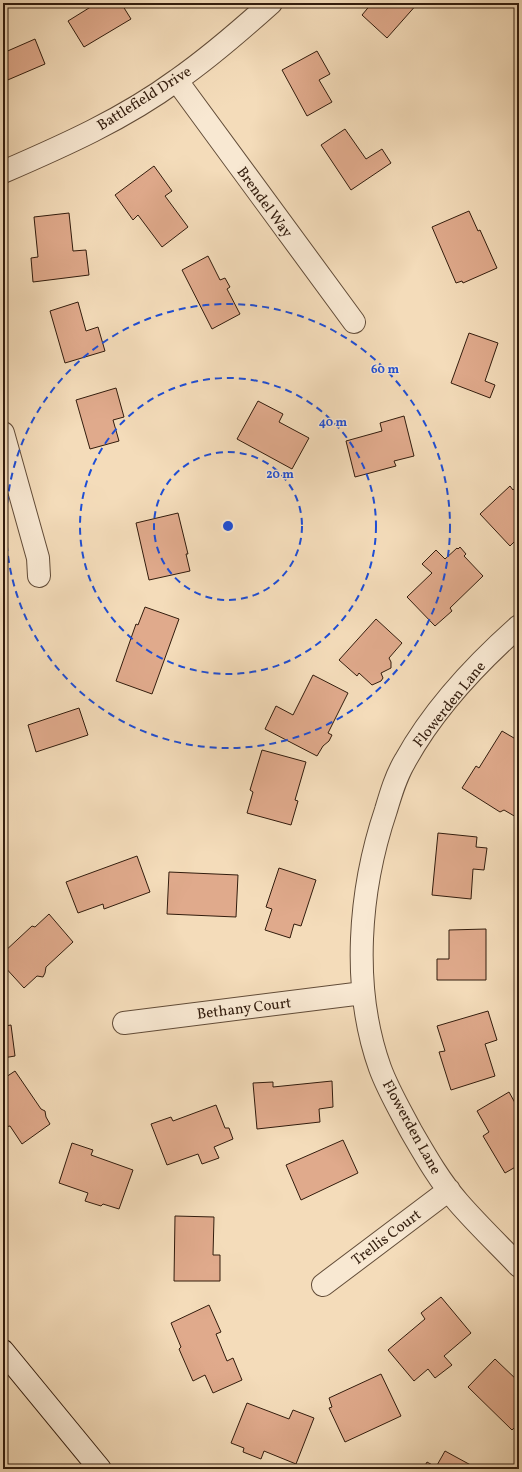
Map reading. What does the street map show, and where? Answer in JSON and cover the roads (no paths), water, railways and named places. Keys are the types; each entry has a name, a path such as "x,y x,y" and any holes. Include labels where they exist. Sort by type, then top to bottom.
{"street":[{"name":"Battlefield Drive","path":"3,172 63,146 127,112 177,81 231,39 271,3"},
{"name":"Brendel Way","path":"177,81 354,322"},
{"path":"3,433 38,558 38,576"},
{"name":"Flowerden Lane","path":"519,626 502,641 464,681 429,725 404,762 392,791 379,831 368,882 361,949 363,993 367,1018 380,1067 394,1099 430,1163 449,1190 458,1202 519,1266"},
{"name":"Bethany Court","path":"124,1023 363,993"},
{"name":"Trellis Court","path":"323,1285 449,1190"},
{"path":"3,1352 100,1469"}]}
